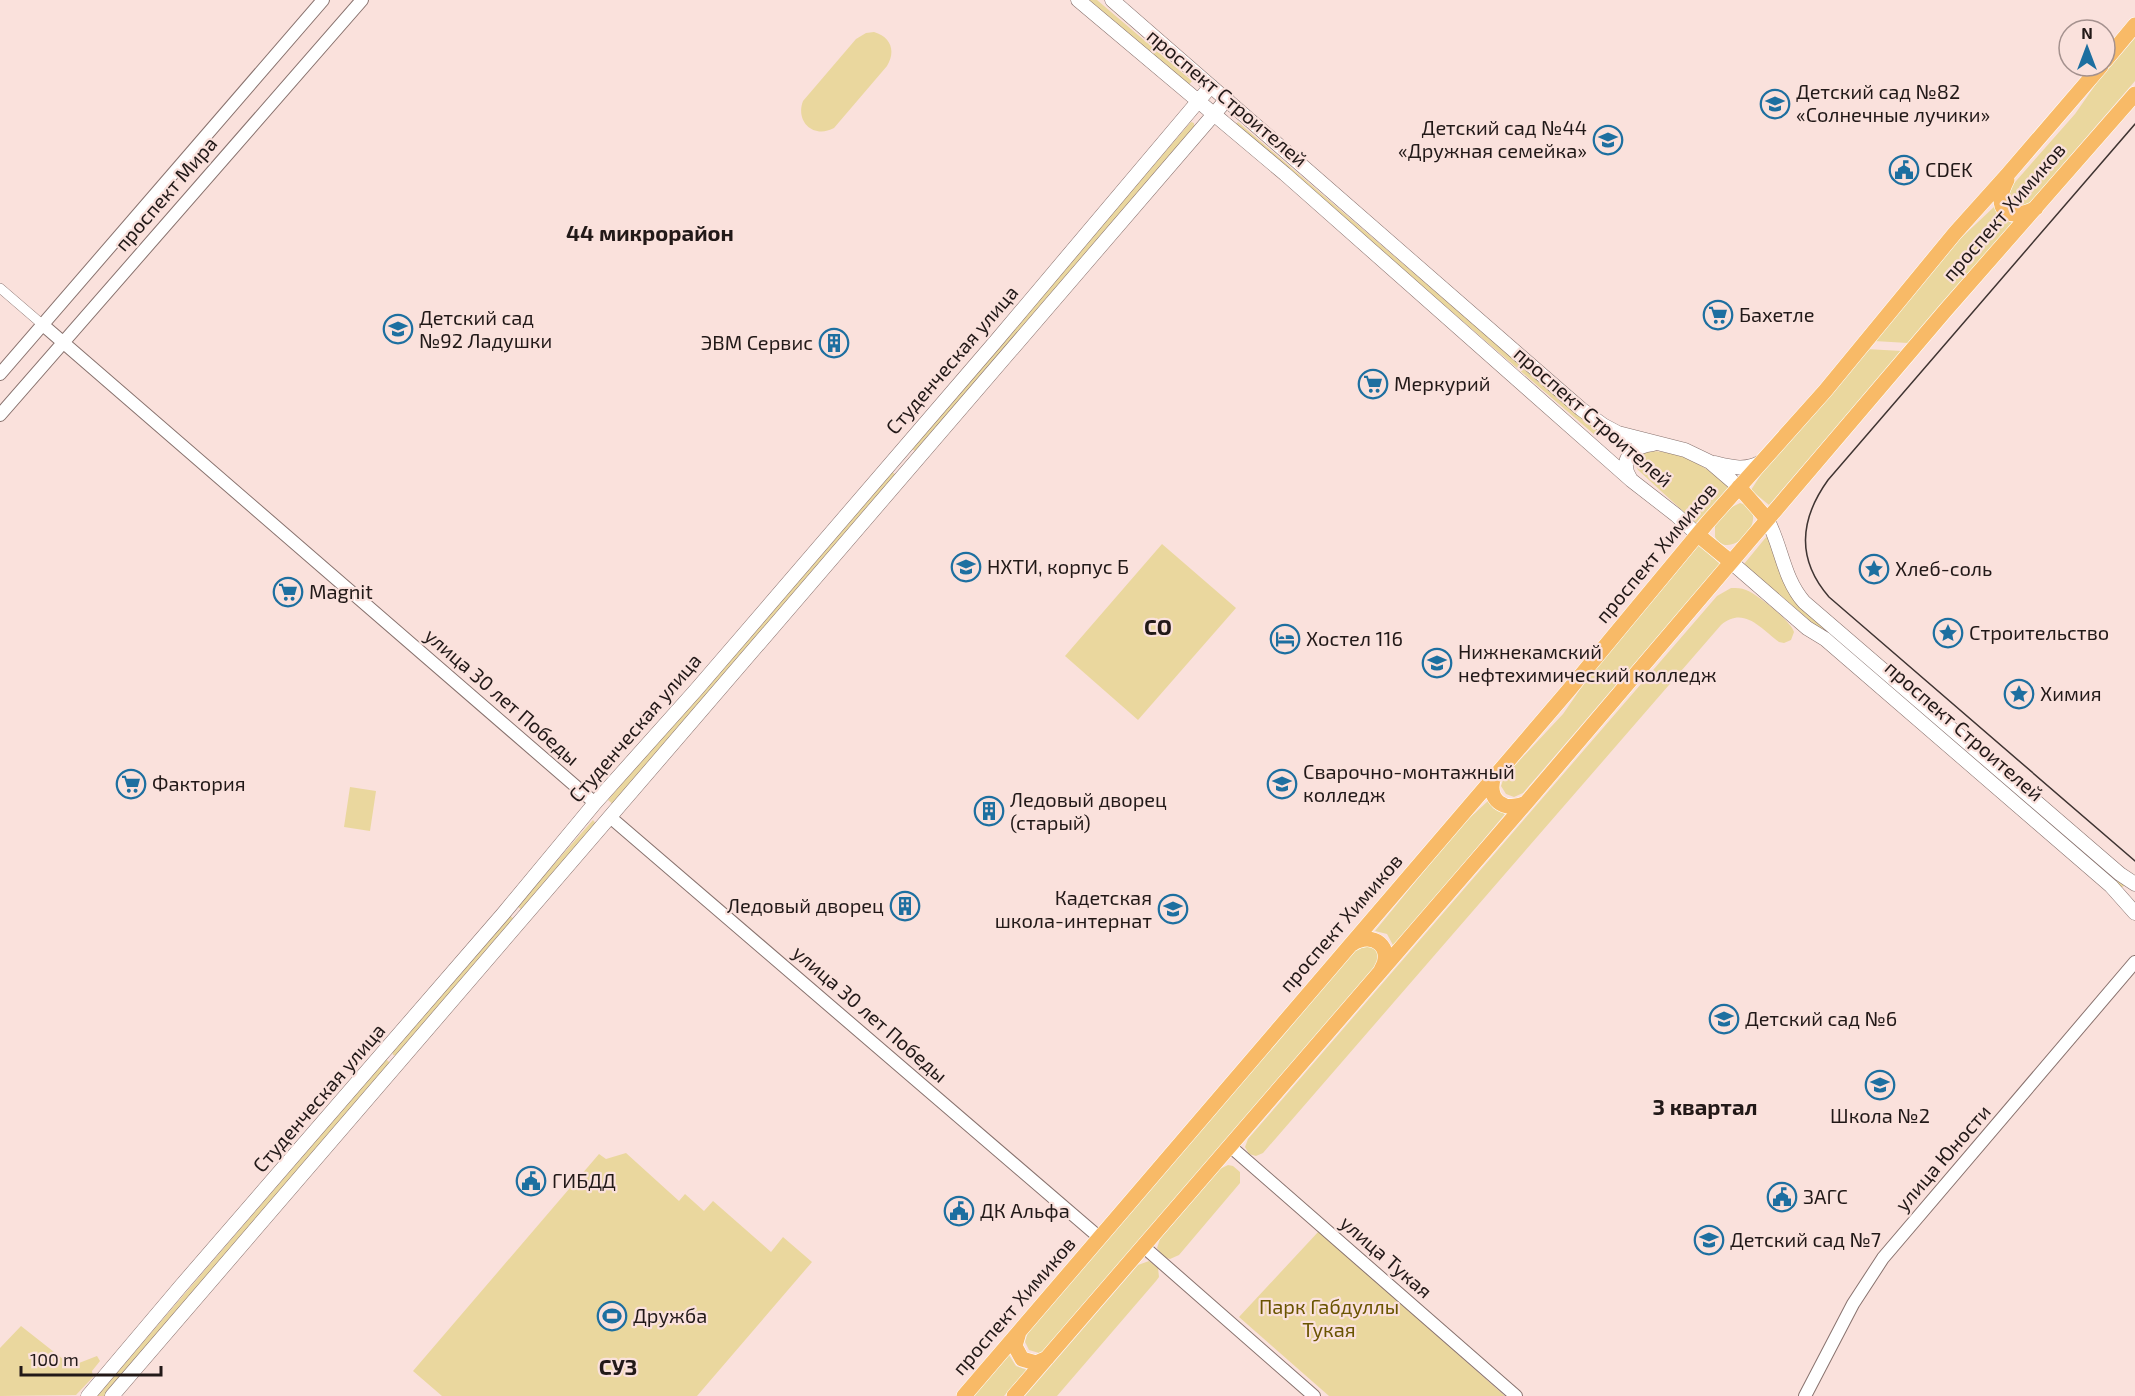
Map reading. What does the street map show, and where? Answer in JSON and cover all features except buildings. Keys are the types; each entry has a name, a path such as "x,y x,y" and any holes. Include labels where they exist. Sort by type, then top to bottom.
{"main road":[{"name":"проспект Строителей","path":"1078,0 1285,174 1631,480 1676,515 1807,628 1825,639 2111,886 2135,913"},
{"name":"проспект Строителей","path":"1112,0 1556,387 1603,425 1618,433 1685,450 1710,462 1740,487 1767,519 1778,543 1791,586 1804,602 2120,874 2135,884"},
{"path":"2117,47 2135,26"},
{"name":"проспект Химиков","path":"964,1396 2091,78"},
{"name":"Студенческая улица","path":"88,1396 503,914 595,803 696,690 890,464 1211,86"},
{"name":"проспект Химиков","path":"1014,1396 1231,1147 1945,311 2135,94"},
{"name":"Студенческая улица","path":"112,1396 519,924 916,458 1227,99"},
{"path":"2008,174 2001,197 2004,209 2018,215 2038,207"},
{"path":"1590,443 1606,437 1607,432 1603,425"},
{"path":"1631,480 1626,466 1629,454 1638,447 1661,444"},
{"path":"902,448 905,453 916,458"},
{"path":"1710,462 1737,468 1753,467 1761,462"},
{"path":"890,464 897,464 904,473"},
{"path":"1494,776 1492,788 1499,802 1514,807 1526,803"},
{"name":"улица 30 лет Победы","path":"595,803 610,817"},
{"path":"503,914 516,912 519,915 519,924"},
{"path":"1351,945 1365,938 1379,943 1384,948 1386,956 1382,970"},
{"path":"389,1047 387,1053 390,1059 397,1062 404,1058"},
{"path":"1019,1332 1015,1346 1022,1359 1036,1363 1048,1356"}],"street":[{"name":"проспект Мира","path":"0,374 323,0"},
{"name":"проспект Мира","path":"0,415 362,0"},
{"path":"0,288 43,325"},
{"name":"улица 30 лет Победы","path":"43,325 595,803"},
{"name":"улица 30 лет Победы","path":"610,817 1100,1238"},
{"name":"улица Юности","path":"1805,1396 1853,1304 1883,1258 2135,962"},
{"name":"улица Тукая","path":"1231,1147 1516,1396"},
{"path":"1144,1247 1314,1396"}],"green space":[{"path":"1086,0 1097,0 1192,81 1187,87"},
{"path":"874,32 884,37 890,45 891,55 887,66 834,128 827,131 813,130 804,122 801,109 803,101 856,39 866,33"},
{"path":"2135,38 2135,81 2025,208 2015,210 2006,201 2009,189 2075,114 2101,78 2117,78 2117,59"},
{"path":"1191,122 1194,123 1194,129 915,451 909,447"},
{"path":"1238,122 1598,429 1598,434 1596,436 1235,125"},
{"path":"1995,206 2001,217 2012,223 1908,343 1874,341 1961,238"},
{"path":"1866,349 1902,351 1769,505 1751,490 1764,470"},
{"path":"1646,451 1659,451 1681,456 1711,472 1730,486 1696,523 1638,470 1636,466 1638,456"},
{"path":"890,470 896,475 614,805 608,800"},
{"path":"1740,503 1750,508 1753,516 1752,525 1739,541 1731,545 1722,544 1715,537 1715,526 1730,508"},
{"path":"1767,536 1787,589 1800,607 2125,885 2121,888 1744,564"},
{"path":"1162,544 1236,608 1138,720 1065,656"},
{"path":"1699,545 1720,564 1523,793 1514,797 1506,794 1501,786 1504,777 1563,714 1588,678"},
{"path":"1731,588 1746,590 1773,608 1792,627 1794,632 1791,640 1784,643 1779,642 1758,625 1744,618 1729,620 1721,625 1263,1153 1256,1156 1249,1154 1245,1147 1248,1139 1717,596"},
{"path":"350,787 376,791 370,831 344,827"},
{"path":"1489,800 1493,808 1505,814 1394,947 1387,934 1375,931 1461,826"},
{"path":"593,820 596,824 522,910 517,906"},
{"path":"509,915 515,920 397,1056 393,1055 392,1051"},
{"path":"1364,943 1379,950 1377,964 1047,1349 1039,1353 1029,1350 1025,1342 1028,1332 1357,948"},
{"path":"386,1059 391,1064 106,1396 97,1396"},
{"name":"Дружба","path":"626,1153 679,1201 685,1194 704,1211 713,1201 771,1252 783,1237 812,1262 697,1396 442,1396 413,1371 599,1154 606,1159"},
{"path":"1228,1165 1240,1172 1240,1183 1179,1255 1170,1259 1164,1257 1157,1248 1160,1239 1220,1169"},
{"name":"Парк Габдуллы Тукая","path":"1319,1231 1505,1396 1329,1396 1239,1317"},
{"path":"1149,1261 1158,1268 1159,1277 1057,1396 1025,1396 1138,1265"},
{"path":"21,1326 68,1363 79,1363 97,1356 100,1361 92,1371 93,1377 76,1395 0,1396 0,1348"},
{"path":"1009,1355 1016,1366 1027,1370 1004,1396 974,1396"}],"tram line":[{"path":"2135,124 1828,480 1812,509 1807,524 1806,539 1811,568 1818,583 1829,597 2135,861"}],"place":[{"name":"Детский сад №82 «Солнечные лучики»","path":"1775,104"},
{"name":"Детский сад №44 «Дружная семейка»","path":"1608,140"},
{"name":"CDEK","path":"1904,170"},
{"name":"Бахетле","path":"1718,315"},
{"name":"Детский сад №92 Ладушки","path":"398,329"},
{"name":"ЭВМ Сервис","path":"834,343"},
{"name":"Меркурий","path":"1373,384"},
{"name":"НХТИ, корпус Б","path":"966,567"},
{"name":"Хлеб-соль","path":"1874,569"},
{"name":"Magnit","path":"288,592"},
{"name":"Строительство","path":"1948,633"},
{"name":"Хостел 116","path":"1285,639"},
{"name":"Нижнекамский нефтехимический колледж","path":"1437,663"},
{"name":"Химия","path":"2019,694"},
{"name":"Фактория","path":"131,784"},
{"name":"Сварочно-монтажный колледж","path":"1282,784"},
{"name":"Ледовый дворец (старый)","path":"989,811"},
{"name":"Ледовый дворец","path":"905,906"},
{"name":"Кадетская школа-интернат","path":"1173,909"},
{"name":"Детский сад №6","path":"1724,1019"},
{"name":"Школа №2","path":"1880,1085"},
{"name":"ГИБДД","path":"531,1181"},
{"name":"ЗАГС","path":"1782,1197"},
{"name":"ДК Альфа","path":"959,1211"},
{"name":"Детский сад №7","path":"1709,1240"},
{"name":"Дружба","path":"612,1316"}],"district":[{"name":"44 микрорайон","path":"650,233"},
{"name":"СО","path":"1158,627"},
{"name":"3 квартал","path":"1705,1107"},
{"name":"СУЗ","path":"618,1367"}]}
